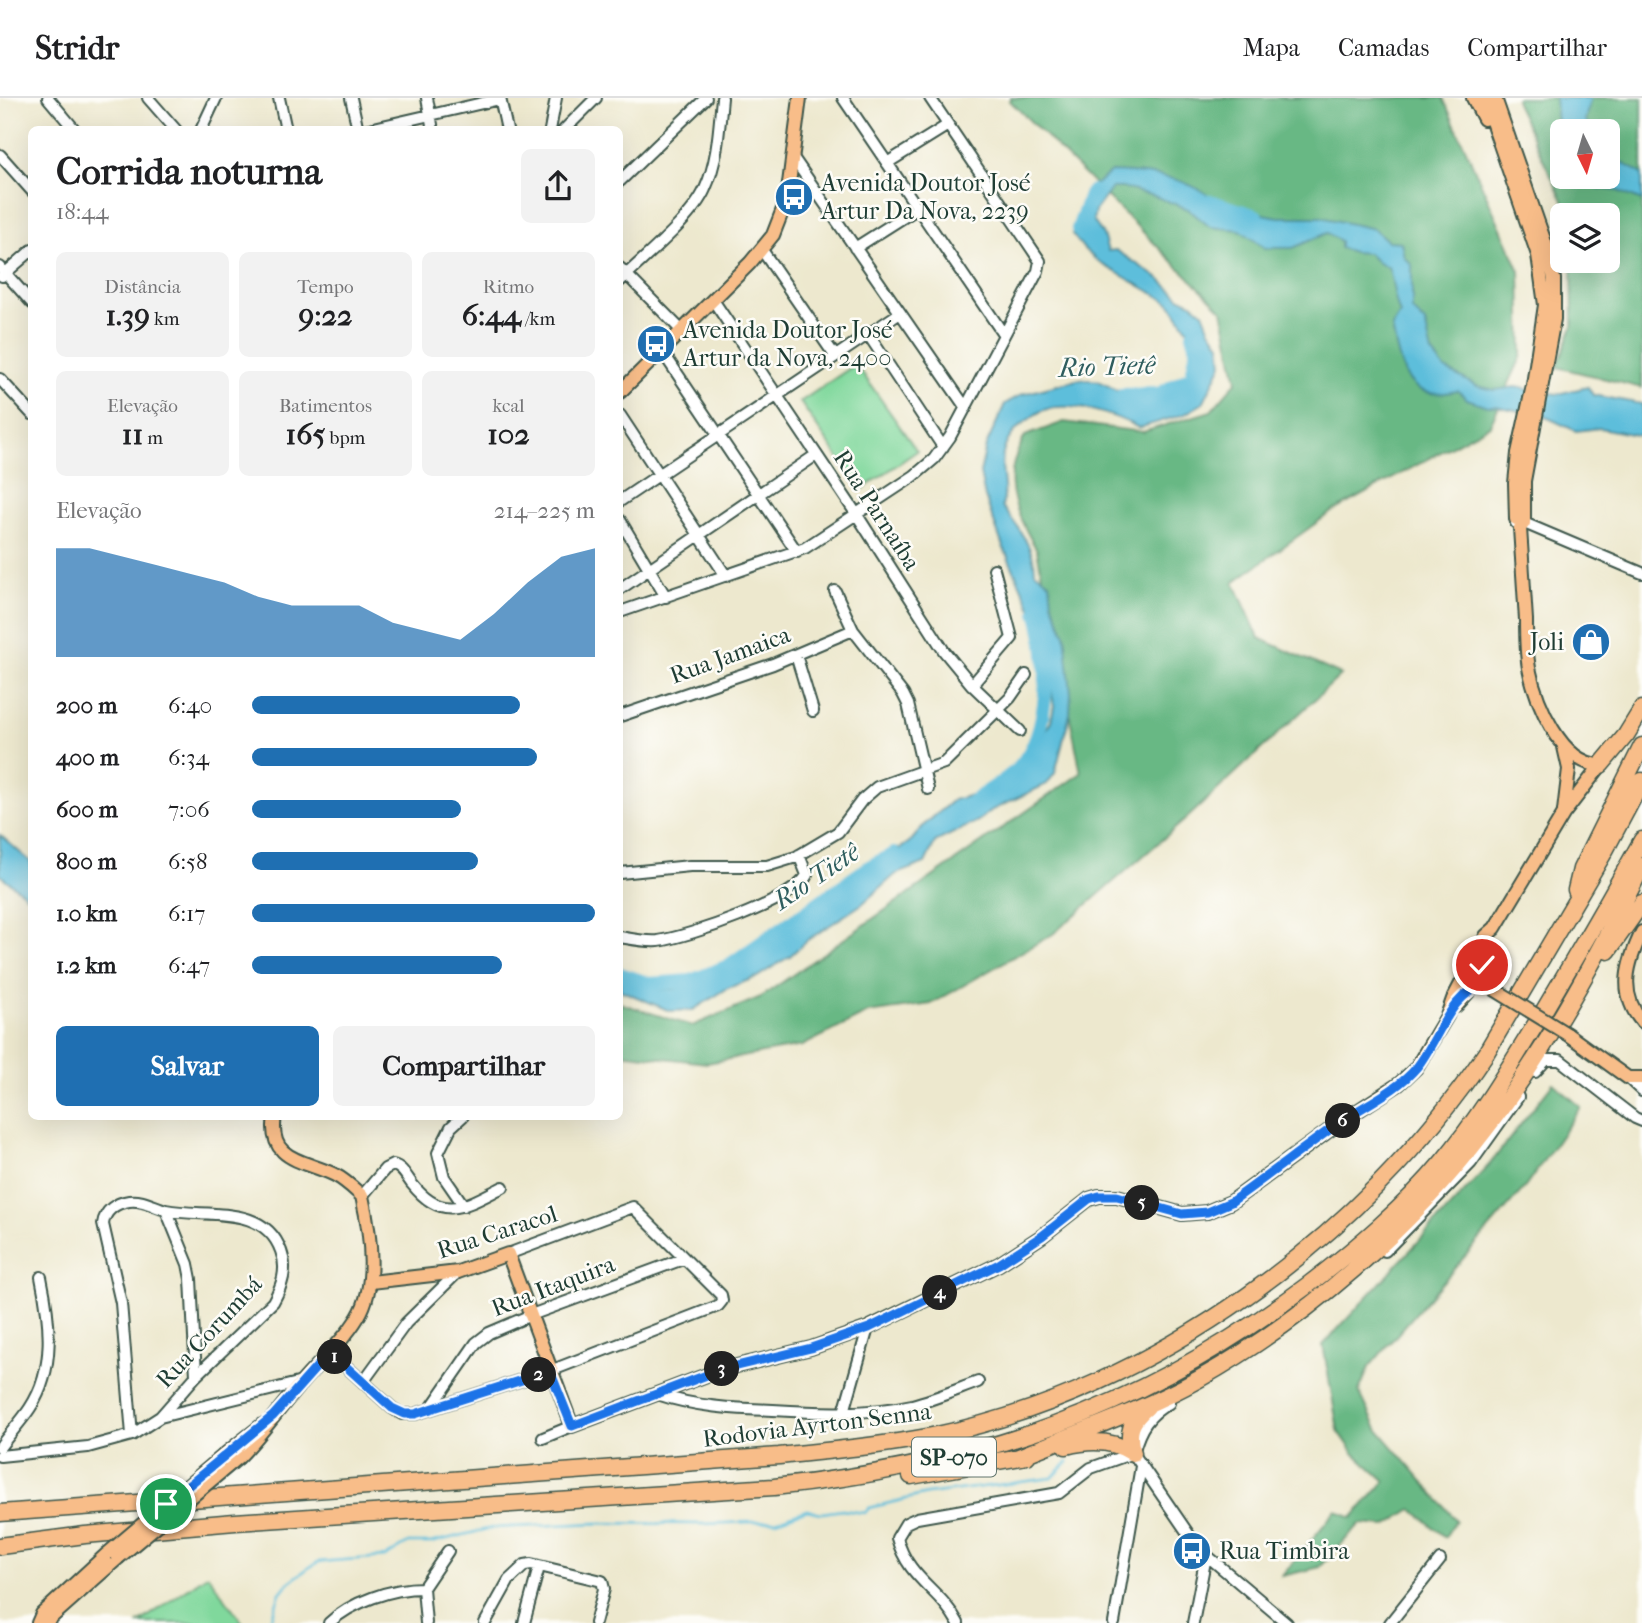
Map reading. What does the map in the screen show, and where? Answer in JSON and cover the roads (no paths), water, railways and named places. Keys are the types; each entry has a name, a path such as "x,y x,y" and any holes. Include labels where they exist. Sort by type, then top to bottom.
{"highway":[{"path":"1601,765 1626,735 1642,709"},
{"path":"1573,904 1581,869 1642,746"},
{"name":"Rodovia Ayrton Senna","path":"0,1513 791,1455 867,1446 938,1435 995,1419 1095,1382 1197,1329 1250,1295 1305,1252 1358,1205 1424,1134 1467,1081 1602,856 1642,781"},
{"name":"Rodovia Ayrton Senna","path":"0,1546 85,1535 235,1522 774,1487 832,1480 895,1470 1004,1444 1133,1394 1239,1334 1345,1257 1389,1217 1443,1161 1500,1082 1567,972 1642,840"},
{"path":"1019,1457 1155,1401 1210,1372 1287,1321 1378,1248 1441,1183 1484,1133 1514,1090 1616,919 1642,866"},
{"path":"1560,1015 1642,903"},
{"path":"1137,1460 1129,1442 1133,1420 1155,1401"},
{"path":"832,1480 909,1477 1092,1441 1112,1444 1137,1460"}],"main road":[{"path":"623,389 762,250 773,235 784,210 794,159 800,98"},
{"path":"1473,98 1500,149"},
{"path":"1484,98 1538,255 1543,280 1545,305 1538,386"},
{"path":"1495,98 1548,251 1554,279 1554,319 1530,426 1516,473 1529,668 1538,699 1564,746 1578,760 1591,765 1601,765"},
{"path":"1564,746 1569,769 1564,813"},
{"path":"1490,987 1483,973 1483,957 1495,928 1564,813 1601,765"},
{"path":"1447,1016 1486,936 1495,928"},
{"path":"1642,932 1629,961 1626,985 1632,1007 1642,1022"},
{"path":"508,1254 572,1426 720,1370 811,1348 869,1328 999,1264 1042,1236 1089,1199 1117,1196 1182,1214 1207,1212 1231,1202 1342,1121 1399,1084 1416,1068 1447,1016 1473,987 1490,987 1567,1034 1628,1077 1642,1078"},
{"path":"38,1623 42,1614 239,1457 330,1352 358,1317 367,1301 371,1282 368,1231 362,1196 334,1175 289,1157 280,1150 275,1138 275,1120"},
{"name":"Rua Caracol","path":"371,1282 458,1272 508,1254"},
{"path":"45,1623 113,1556 224,1455 273,1416"}],"street":[{"path":"48,98 72,126"},
{"path":"148,98 172,126"},
{"path":"203,126 216,98"},
{"path":"279,98 285,126"},
{"path":"351,98 357,126"},
{"path":"427,98 432,126"},
{"path":"551,126 556,98"},
{"path":"568,126 596,98"},
{"path":"623,178 706,98"},
{"path":"623,273 682,220 705,191 714,165 722,98"},
{"path":"843,98 1003,335"},
{"path":"382,126 500,99 506,126"},
{"path":"623,611 797,552 914,476 943,447 1038,271 1040,261 932,99"},
{"path":"887,163 948,124"},
{"path":"0,155 28,186"},
{"path":"794,159 966,408"},
{"path":"855,248 919,208"},
{"path":"762,250 835,356"},
{"path":"28,253 2,272 28,299"},
{"path":"623,275 682,331"},
{"name":"Rua Parnaíba","path":"713,300 857,515 938,643 972,685 1020,731"},
{"path":"623,499 901,313"},
{"path":"868,334 943,447"},
{"path":"662,351 797,552"},
{"path":"0,379 28,410"},
{"path":"623,420 726,576"},
{"path":"623,587 816,455"},
{"path":"1520,524 1642,573"},
{"path":"623,525 666,597"},
{"path":"972,685 1012,638 994,569"},
{"path":"835,591 853,631 903,694 911,712 928,789"},
{"name":"Rua Jamaica","path":"623,715 796,655 853,631"},
{"path":"796,655 813,710"},
{"path":"623,873 690,866 766,866 799,855 838,832 862,800 877,787 949,759 998,710 1026,676"},
{"path":"623,937 655,941 699,931 736,917 797,886 807,875 799,855"},
{"path":"1114,1623 1137,1460 1145,1422 1158,1409 1255,1352 1354,1279 1396,1241 1471,1163 1543,1062 1552,1059 1563,1061 1642,1121"},
{"path":"1628,1077 1642,1091"},
{"path":"460,1120 443,1139 438,1153 444,1177 464,1206"},
{"path":"362,1196 385,1169 396,1165 430,1203 447,1209 464,1206 503,1187"},
{"name":"Rua Corumbá","path":"132,1436 121,1303 103,1224 107,1212 112,1207 137,1201 166,1210 242,1217 260,1224 272,1234 284,1261 281,1289 273,1302 196,1376 160,1417"},
{"name":"Rua Caracol","path":"508,1254 633,1207 683,1259"},
{"path":"166,1210 188,1264 191,1279 196,1376"},
{"path":"330,1352 392,1408 402,1413 415,1414 550,1371 718,1306 722,1301 721,1295 683,1259"},
{"name":"Rua Itaquira","path":"431,1408 481,1337 531,1315 683,1259"},
{"path":"363,1382 406,1323 458,1272"},
{"path":"0,1447 31,1407 44,1379 50,1332 41,1276"},
{"path":"844,1412 869,1328"},
{"path":"0,1456 89,1447 132,1436 160,1417 302,1382"},
{"path":"657,1394 688,1403 718,1407 808,1413 844,1412 912,1405 978,1382"},
{"path":"239,1397 269,1394 282,1405"},
{"path":"543,1438 572,1426"},
{"path":"1137,1460 1198,1548 1276,1619 1287,1623"},
{"path":"958,1623 947,1605 906,1563 897,1538 906,1523 917,1518 1059,1493 1091,1468 1137,1460"},
{"path":"426,1623 422,1588 449,1551"},
{"path":"1193,1623 1206,1556"},
{"path":"1390,1623 1440,1560"},
{"path":"485,1623 509,1580 525,1565 597,1579 604,1585 594,1623"},
{"path":"524,1623 539,1567"},
{"path":"329,1623 368,1601 399,1591 422,1588"}],"water":[{"path":"1555,98 1591,98 1585,119 1557,119"},
{"path":"1620,162 1642,174 1642,201 1605,189 1620,189"},
{"name":"Rio Tietê","path":"1111,172 1162,176 1203,191 1232,212 1242,210 1279,217 1321,217 1374,229 1388,241 1401,242 1404,257 1412,265 1412,310 1425,322 1432,353 1445,369 1477,386 1495,390 1515,387 1557,394 1588,387 1593,395 1642,404 1642,436 1600,428 1576,431 1544,416 1487,406 1467,399 1458,391 1437,394 1421,390 1407,376 1399,357 1392,327 1400,314 1388,267 1378,263 1368,253 1340,248 1340,241 1327,233 1293,248 1265,248 1240,230 1210,227 1188,209 1154,196 1112,188 1095,211 1093,220 1103,235 1108,251 1116,250 1203,312 1210,330 1220,344 1222,364 1203,403 1185,414 1139,428 1093,410 1055,407 1041,411 1025,422 1005,447 1002,462 1002,506 1028,546 1035,571 1050,583 1052,602 1065,634 1071,693 1070,714 1055,773 1047,784 992,810 978,821 935,842 925,863 896,874 862,904 757,977 728,988 693,1010 670,1011 623,991 623,969 656,989 680,988 699,976 727,971 734,960 752,945 768,945 870,868 911,841 924,825 953,800 990,790 1027,764 1051,721 1054,706 1041,630 1002,544 985,497 980,473 986,446 1005,404 1023,394 1080,379 1099,381 1120,392 1157,394 1179,389 1191,380 1197,368 1191,335 1170,303 1100,263 1072,234 1082,217 1085,197"},
{"path":"0,835 28,859 28,897 0,875"}],"waterway":[{"name":"Rio Tietê","path":"1083,236 1078,229 1093,191"},
{"name":"Rio Tietê","path":"1209,201 1256,216"},
{"name":"Rio Tietê","path":"1123,395 1159,394 1192,376 1197,348 1193,334"},
{"name":"Rio Tietê","path":"972,802 1019,767 1030,752 1037,734 1042,714 1046,670 1042,629 1037,612"},
{"name":"Rio Tietê","path":"623,975 650,984 691,981 728,966 869,867 894,854"},
{"path":"267,1623 272,1617 280,1593 288,1583 318,1562 385,1557 408,1543 430,1543 492,1528 597,1523 702,1524 776,1521 807,1510 822,1513 842,1510 865,1513 869,1508 927,1494 1052,1478 1068,1462"}],"place":[{"name":"Avenida Doutor José Artur Da Nova, 2239","path":"794,197"},
{"name":"Avenida Doutor José Artur da Nova, 2400","path":"656,344"},
{"name":"Joli","path":"1591,642"},
{"name":"Rua Timbira","path":"1192,1551"}]}
